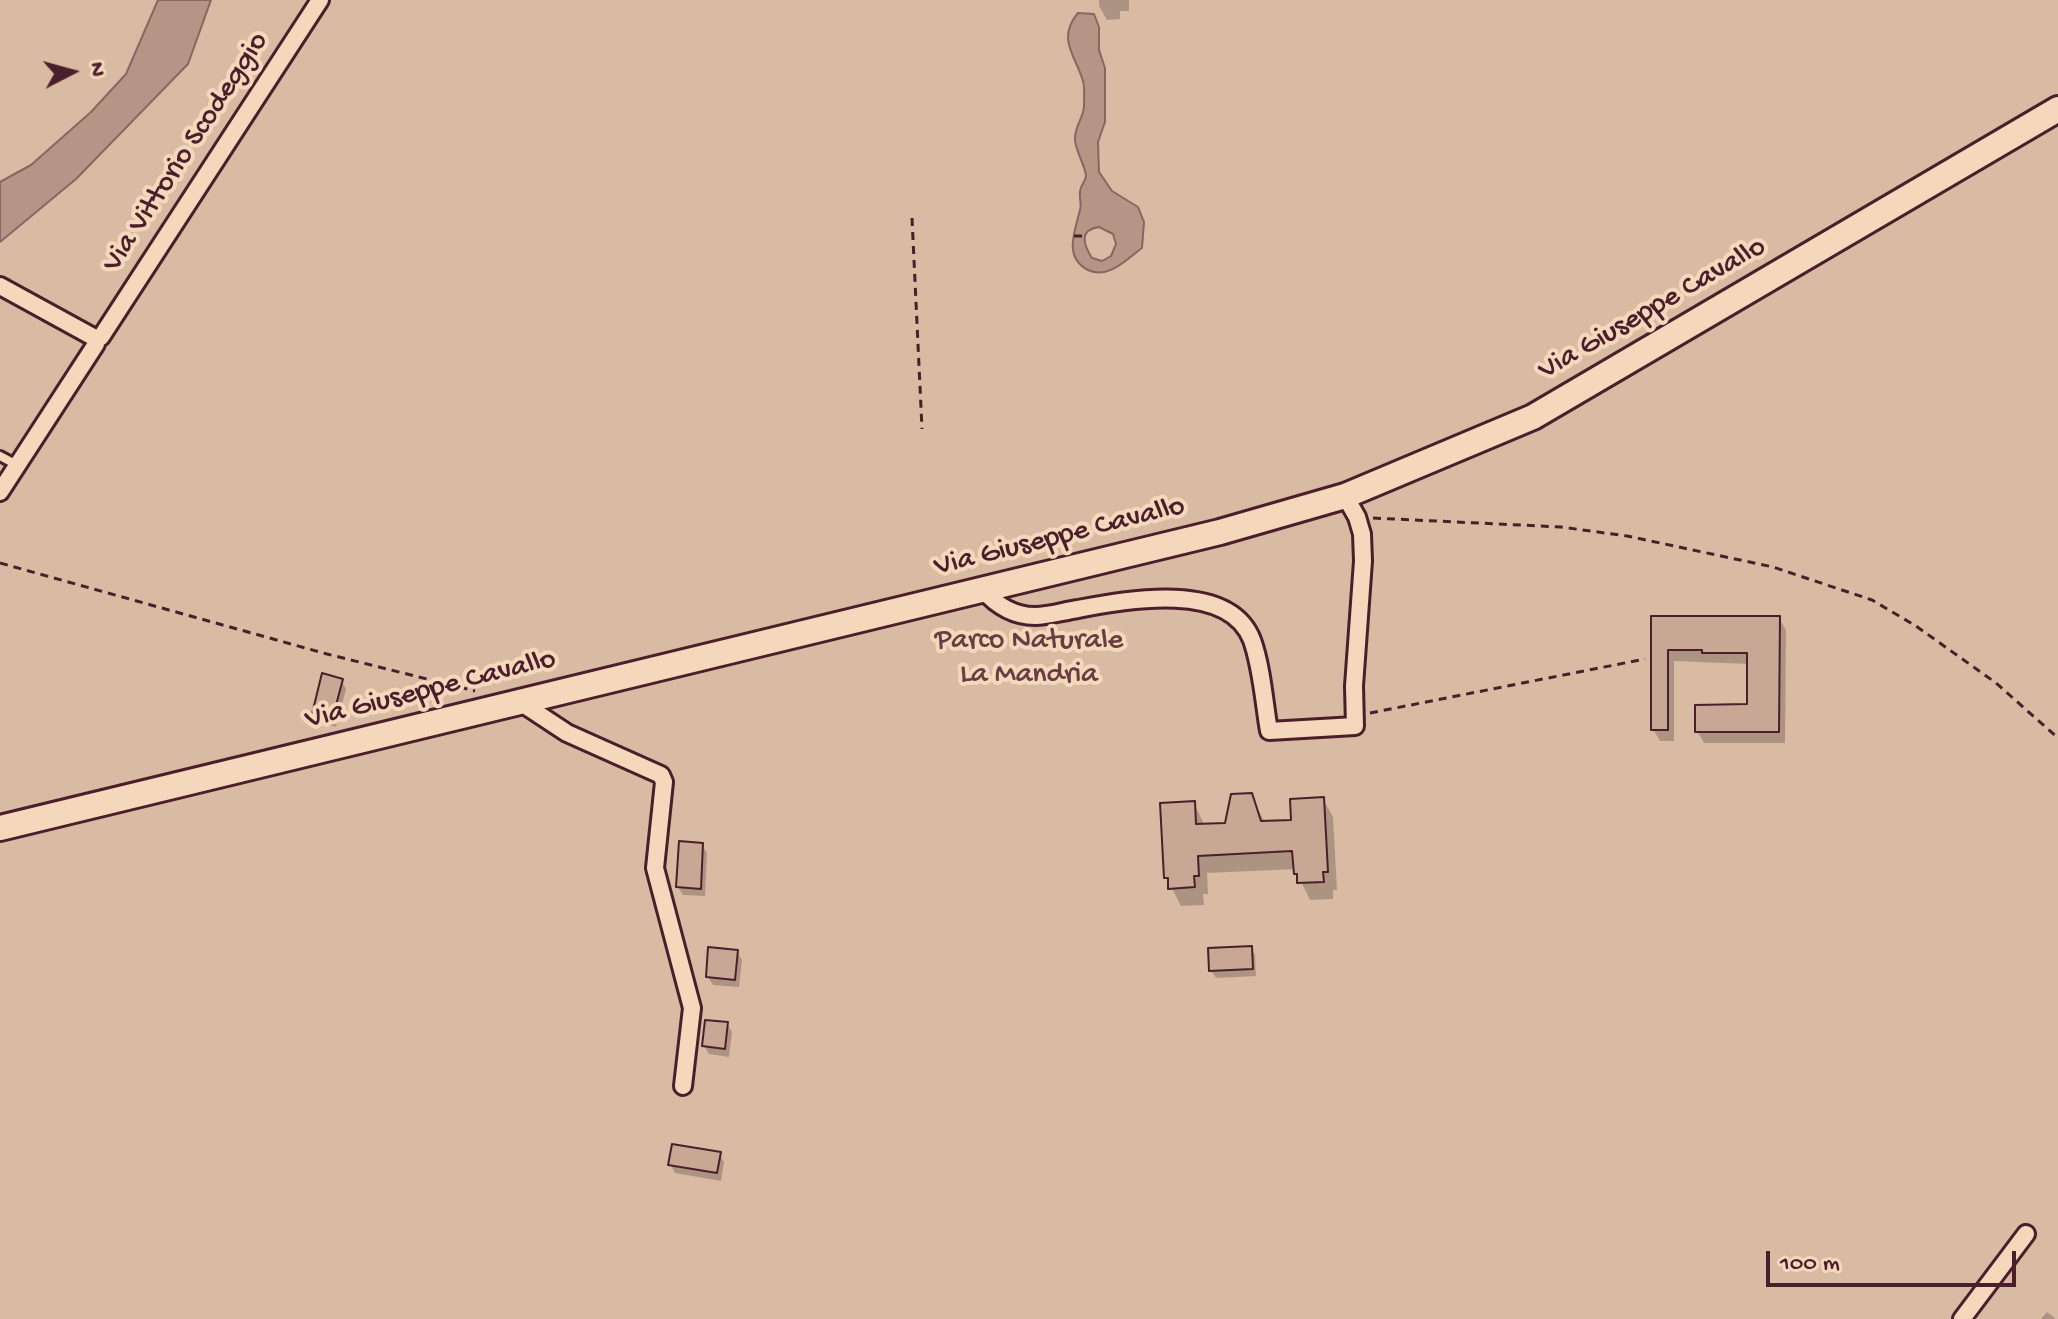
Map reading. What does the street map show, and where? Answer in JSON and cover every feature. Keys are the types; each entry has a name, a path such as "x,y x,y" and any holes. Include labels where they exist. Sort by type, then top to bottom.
{"street":[{"name":"Via Vittorio Scodeggio","path":"0,492 320,0"},
{"name":"Via Giuseppe Cavallo","path":"0,828 1220,532 1351,506 1533,417 2058,109"},
{"path":"0,286 97,340"},
{"path":"982,589 993,602 1012,612 1036,616 1143,599 1209,602 1232,615 1251,638 1269,731 1355,726 1354,686 1363,561 1362,534 1351,506"},
{"path":"520,702 567,733 661,775 664,782 655,868 692,1008 683,1086"},
{"path":"1962,1319 2026,1234"}],"lane":[{"path":"0,456 17,465"}],"path":[{"path":"912,218 922,429"},
{"path":"1074,236 1085,236"},
{"path":"1351,506 1627,536 1773,567 1872,600 1916,626 1996,683 2058,738"},
{"path":"0,563 327,654 475,691"},
{"path":"1354,716 1645,659"}],"green space":[{"name":"Parco Naturale La Mandria","path":"0,0 2058,0 2058,1319 0,1319"}],"shaded area":[{"path":"158,0 211,0 188,64 76,179 0,242 0,182 31,165 91,112 126,74"},
{"path":"1078,13 1094,14 1099,27 1099,50 1105,68 1105,122 1098,142 1099,172 1112,191 1138,207 1144,222 1142,248 1117,267 1103,272 1088,270 1080,265 1073,251 1081,208 1080,190 1086,175 1075,140 1084,110 1084,90 1068,39","holes":["1099,227 1113,234 1116,244 1111,256 1102,261 1092,258 1085,243 1088,231"]}],"building":[{"path":"1651,616 1780,616 1779,732 1695,732 1695,705 1747,704 1747,653 1702,653 1702,650 1668,650 1668,730 1651,730"},
{"path":"322,673 343,679 332,720 312,714"},
{"path":"1252,793 1261,821 1291,820 1290,799 1324,797 1328,872 1323,872 1324,882 1297,883 1292,851 1198,856 1199,876 1194,876 1195,887 1168,889 1168,878 1164,878 1160,803 1195,801 1196,824 1225,823 1231,794"},
{"path":"679,841 703,843 701,889 676,887"},
{"path":"1252,946 1253,969 1209,971 1208,948"},
{"path":"708,947 738,950 735,980 706,977"},
{"path":"705,1020 728,1022 725,1049 702,1046"},
{"path":"672,1144 721,1152 717,1173 668,1165"}]}
